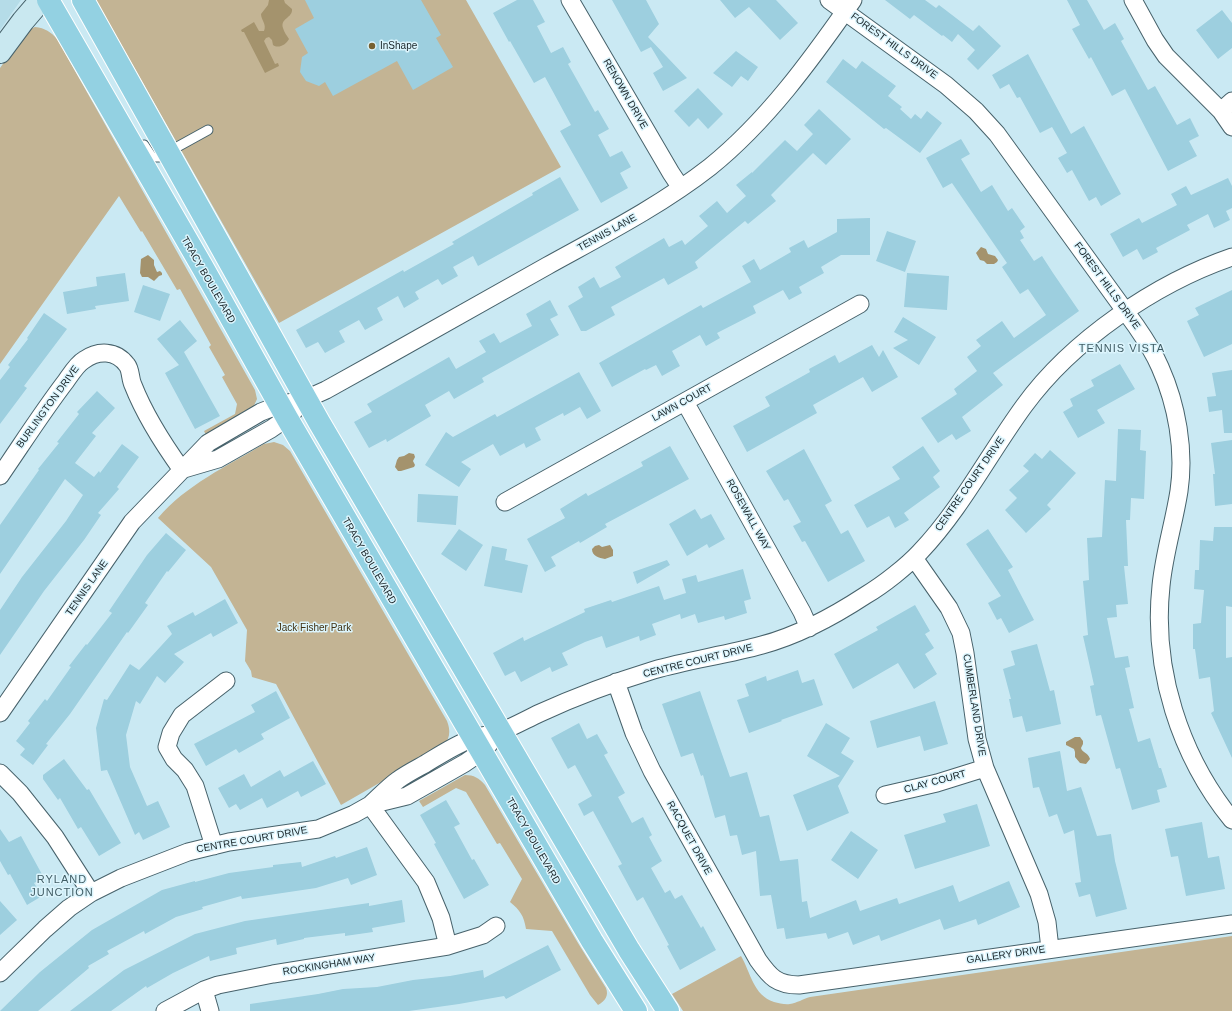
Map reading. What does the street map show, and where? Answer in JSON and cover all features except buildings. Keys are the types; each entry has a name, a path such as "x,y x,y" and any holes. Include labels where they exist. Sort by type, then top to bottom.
{"main road":[{"name":"TRACY BOULEVARD","path":"48,0 118,112 199,262 283,412 596,948 636,1011"},
{"path":"83,0 306,399 371,512 628,950 668,1011"}],"street":[{"path":"0,52 41,0"},
{"name":"RENOWN DRIVE","path":"570,0 681,188"},
{"name":"FOREST HILLS DRIVE","path":"829,0 849,6 946,85 976,111 997,134 1149,346 1160,367 1175,412 1180,442 1181,466 1179,490 1165,555 1161,587 1159,620 1164,670 1174,709 1189,751 1212,794 1232,820"},
{"path":"1133,0 1155,40 1166,56 1226,106 1232,127"},
{"name":"TENNIS LANE","path":"0,713 132,522 208,442 261,412 283,412 336,384 628,221 681,188 710,166 751,129 784,93 849,6"},
{"name":"CENTRE COURT DRIVE","path":"0,973 69,908 91,893 121,878 181,854 229,842 318,829 354,814 370,805 397,781 455,746 477,745 540,713 616,682 655,670 763,645 809,628 832,617 870,593 922,550 953,511 1025,405 1048,377 1074,352 1105,326 1148,296 1181,278 1232,257"},
{"name":"LAWN COURT","path":"505,502 860,304"},
{"name":"BURLINGTON DRIVE","path":"0,476 46,407 82,360 96,353 108,353 119,356 128,366 132,384 148,416 169,452 182,470"},
{"name":"ROSEWALL WAY","path":"685,402 802,612 809,628"},
{"name":"CUMBERLAND DRIVE","path":"914,558 949,608 961,633 977,738 985,768 1039,894 1047,922 1050,949"},
{"path":"214,846 196,786 185,770 174,759 167,747 171,734 182,716 226,681"},
{"name":"RACQUET DRIVE","path":"616,682 634,733 652,771 758,960 768,975 780,983"},
{"name":"CLAY COURT","path":"885,795 937,783 985,768"},
{"path":"0,773 20,794 55,837 91,893"},
{"path":"370,805 426,882 441,918 448,946"},
{"name":"GALLERY DRIVE","path":"780,983 799,985 1232,924"},
{"name":"ROCKINGHAM WAY","path":"165,1011 204,990 273,974 448,946 483,935 496,926"},
{"path":"204,990 210,1011"}],"lane":[{"path":"138,135 152,157 159,157 208,130"}],"shaded area":[{"path":"0,0 21,0 0,30"},
{"path":"269,0 284,0 285,3 292,9 292,12 283,22 283,28 289,39 288,41 282,46 277,47 273,45 272,40 269,37 264,41 275,64 278,63 279,66 265,73 244,32 241,30 254,22 259,31 264,31 265,26 261,14 268,5"},
{"path":"981,247 986,249 988,254 995,256 998,260 997,262 994,264 987,264 980,260 976,253"},
{"path":"148,255 154,260 154,265 157,272 160,271 162,273 162,275 154,281 148,277 142,277 140,273 141,259"},
{"path":"409,453 414,454 414,467 398,471 395,467 397,460 399,457"},
{"path":"599,545 602,547 610,545 613,550 613,556 605,559 595,555 592,549"},
{"path":"1075,737 1080,737 1083,741 1081,748 1090,759 1086,764 1080,763 1075,757 1074,749 1066,745 1066,742"}],"green space":[{"path":"96,0 466,0 561,167 279,323"},
{"path":"35,27 48,31 57,39 255,390 257,399 252,410 207,437 204,431 235,414 237,404 222,377 225,375 209,347 211,345 180,289 177,290 119,196 0,364 0,68 24,34"},
{"name":"Jack Fisher Park","path":"274,442 283,445 290,451 447,721 449,728 447,741 442,747 341,805 276,684 252,677 251,671 245,661 247,630 211,567 158,518 169,506 194,486 264,444"},
{"path":"465,775 476,777 485,785 606,988 606,998 598,1005 590,995 552,931 526,929 521,914 510,902 522,879 500,843 497,844 466,792 456,788 423,807 419,801"},
{"path":"1232,936 1232,1011 683,1011 672,994 741,956 753,983 761,994 774,1002 788,1004 810,997"}],"place":[{"name":"InShape","path":"372,46"}],"district":[{"name":"TENNIS VISTA","path":"1122,349"},
{"name":"RYLAND JUNCTION","path":"62,886"}]}
